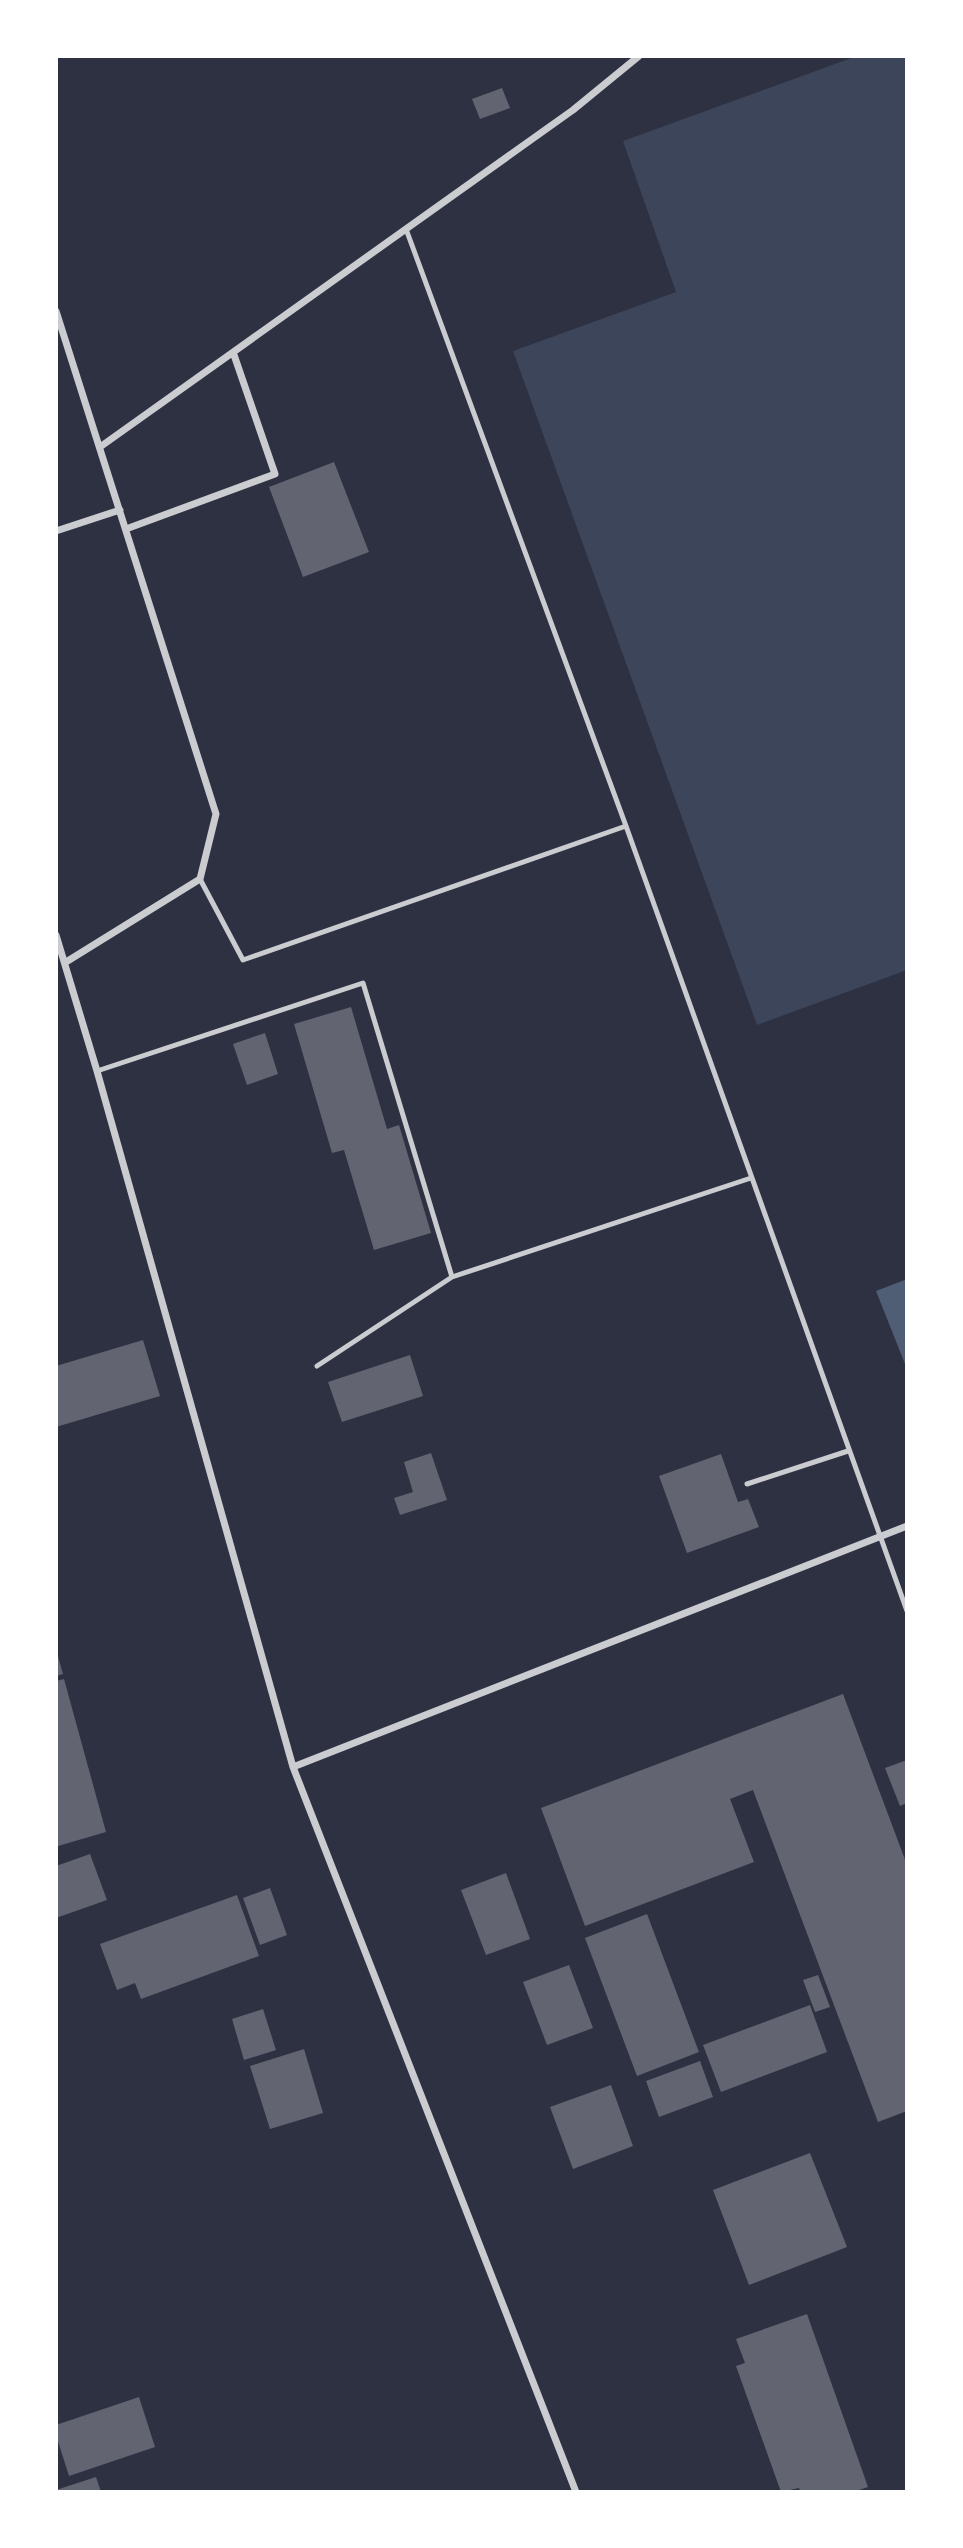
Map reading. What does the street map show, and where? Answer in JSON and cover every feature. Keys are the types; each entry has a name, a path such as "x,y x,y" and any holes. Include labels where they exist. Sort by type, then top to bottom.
{"street":[{"path":"100,447 572,110 639,56"},
{"path":"56,311 216,814 200,879 66,962"},
{"path":"126,529 275,474 233,352"},
{"path":"56,531 120,510"},
{"path":"56,936 66,962 293,1767 576,2492"},
{"path":"293,1767 907,1526"}],"lane":[{"path":"406,229 626,826 907,1611"},
{"path":"200,879 243,960 626,826"},
{"path":"97,1071 363,983 452,1277"},
{"path":"317,1366 452,1277 751,1178"},
{"path":"747,1484 848,1451"}],"shaded area":[{"path":"857,56 907,56 907,970 757,1025 513,351 676,292 623,141"},
{"path":"907,1279 907,1369 876,1291"}],"building":[{"path":"502,88 510,108 480,119 472,99"},
{"path":"334,462 369,552 303,577 269,487"},
{"path":"351,1007 387,1129 399,1125 431,1233 374,1250 344,1150 332,1153 294,1024"},
{"path":"265,1033 278,1074 247,1085 233,1044"},
{"path":"143,1340 160,1396 56,1427 56,1366"},
{"path":"410,1355 423,1396 342,1422 328,1382"},
{"path":"431,1453 447,1500 400,1515 394,1498 413,1492 404,1462"},
{"path":"721,1454 738,1502 748,1499 759,1527 687,1553 659,1476"},
{"path":"56,1649 63,1674 56,1676"},
{"path":"64,1679 106,1832 58,1846 56,1681"},
{"path":"843,1694 907,1865 907,2111 878,2122 753,1790 730,1799 754,1862 585,1926 541,1808"},
{"path":"907,1760 907,1803 900,1806 885,1768"},
{"path":"90,1854 107,1900 56,1918 56,1866"},
{"path":"506,1873 530,1939 486,1955 461,1890"},
{"path":"270,1888 287,1935 260,1945 243,1898"},
{"path":"237,1895 259,1956 141,1999 135,1983 117,1990 100,1944"},
{"path":"647,1914 699,2052 637,2076 585,1938"},
{"path":"569,1965 593,2028 547,2045 523,1982"},
{"path":"818,1975 830,2007 815,2012 803,1980"},
{"path":"810,2005 827,2052 721,2092 703,2045"},
{"path":"263,2009 276,2050 244,2060 232,2019"},
{"path":"304,2049 323,2113 270,2129 250,2066"},
{"path":"700,2061 713,2097 659,2117 646,2081"},
{"path":"611,2085 633,2146 573,2169 550,2107"},
{"path":"810,2153 847,2247 749,2285 713,2190"},
{"path":"807,2314 868,2487 853,2492 800,2492 799,2488 781,2492 736,2366 745,2363 736,2339"},
{"path":"139,2397 155,2447 69,2476 56,2435 56,2425"},
{"path":"96,2477 101,2492 56,2492 56,2490"}]}
